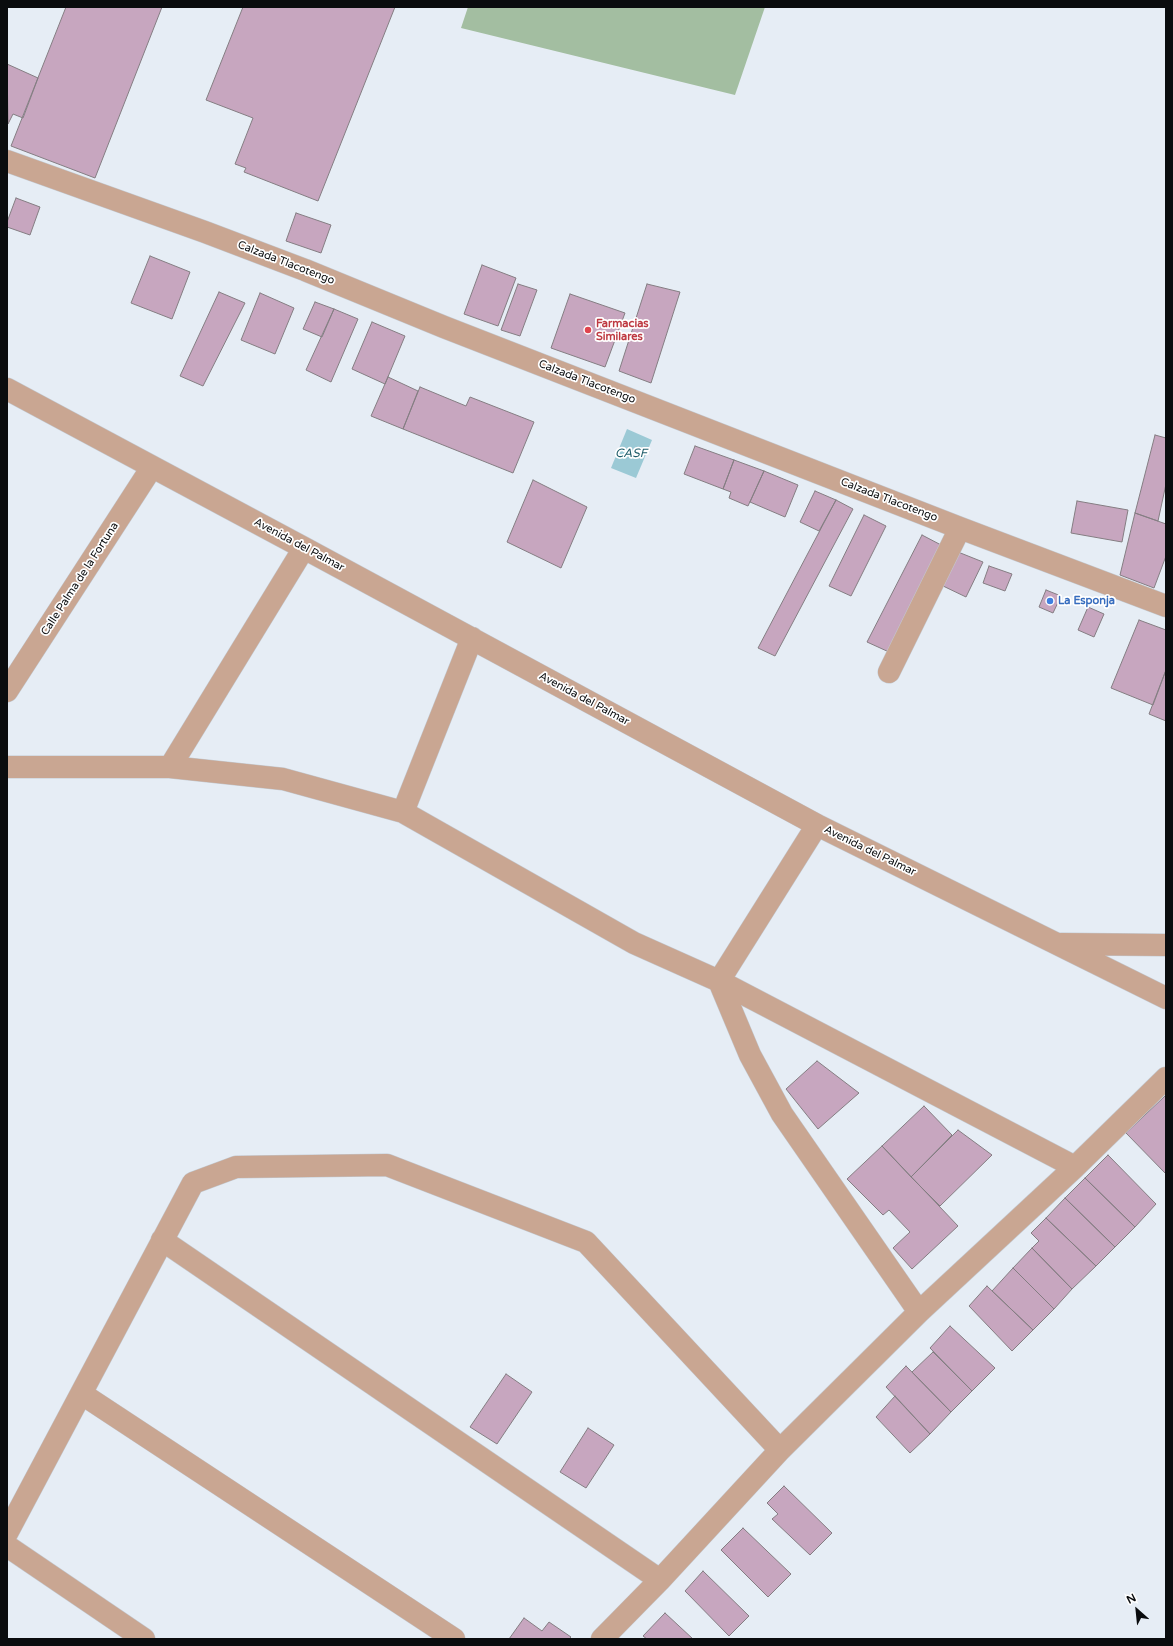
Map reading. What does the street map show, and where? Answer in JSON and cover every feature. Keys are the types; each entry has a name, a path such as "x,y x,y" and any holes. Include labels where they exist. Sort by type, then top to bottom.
{"street":[{"name":"Calzada Tlacotengo","path":"7,161 298,267 444,327 960,528 1166,606"},
{"name":"Avenida del Palmar","path":"7,389 817,825 1166,998"},
{"name":"Calle Palma de la Fortuna","path":"7,691 152,467"},
{"path":"889,672 960,528"},
{"path":"170,767 304,548"},
{"path":"403,812 472,638"},
{"path":"7,767 170,767 283,779 403,812 634,943 719,981 1075,1167"},
{"path":"719,981 817,825"},
{"path":"1056,944 1166,945"},
{"path":"719,981 750,1055 782,1114 919,1312"},
{"path":"602,1639 660,1580 780,1450 919,1312 1075,1167 1166,1078"},
{"path":"7,1533 193,1183 236,1167 387,1165 586,1242 780,1450"},
{"path":"162,1240 660,1580"},
{"path":"82,1394 454,1639"},
{"path":"7,1546 144,1639"}],"green space":[{"path":"468,7 765,7 735,95 461,28"}],"water":[{"name":"CASF","path":"627,429 652,440 636,478 611,468"}],"building":[{"path":"66,7 162,7 95,178 11,146"},
{"path":"243,7 395,7 318,201 244,172 246,168 235,164 253,118 206,100"},
{"path":"7,64 38,78 23,118 13,114 8,124"},
{"path":"16,198 40,207 30,235 7,227 7,222"},
{"path":"296,213 331,225 321,253 286,241"},
{"path":"150,256 190,272 172,319 131,303"},
{"path":"482,265 516,278 498,326 464,314"},
{"path":"518,284 537,290 520,336 501,330"},
{"path":"647,284 680,292 651,383 619,371"},
{"path":"219,292 245,303 203,386 180,376"},
{"path":"260,293 294,308 275,354 241,340"},
{"name":"Farmacias Similares","path":"570,294 625,313 605,367 551,348"},
{"path":"315,302 334,309 322,337 303,329"},
{"path":"334,309 358,319 331,382 306,370"},
{"path":"372,322 405,336 385,384 352,369"},
{"path":"388,377 418,391 403,429 371,416"},
{"path":"420,387 466,406 470,397 534,422 513,473 403,429"},
{"path":"1155,435 1166,438 1166,484 1158,521 1135,513"},
{"path":"695,446 734,460 723,489 684,474"},
{"path":"734,460 764,471 748,506 729,498 731,492 723,489"},
{"path":"764,471 798,485 785,517 750,502"},
{"path":"533,480 587,507 561,568 507,542"},
{"path":"815,491 836,500 819,531 800,522"},
{"path":"836,500 853,509 775,656 758,648"},
{"path":"1077,501 1128,510 1122,542 1071,533"},
{"path":"1135,513 1166,524 1166,556 1154,588 1120,575"},
{"path":"864,515 886,526 851,596 829,586"},
{"path":"922,535 943,546 889,652 867,642"},
{"path":"958,552 983,562 966,597 941,585"},
{"path":"989,566 1012,574 1005,591 983,583"},
{"name":"La Esponja","path":"1046,590 1061,596 1053,613 1039,607"},
{"path":"1088,607 1104,614 1094,637 1078,630"},
{"path":"1139,620 1166,630 1166,670 1153,705 1111,688"},
{"path":"1166,670 1166,721 1149,714"},
{"path":"817,1061 859,1093 818,1129 786,1089"},
{"path":"1166,1095 1166,1174 1126,1133"},
{"path":"924,1106 952,1135 911,1177 882,1146"},
{"path":"958,1130 992,1155 940,1206 911,1177"},
{"path":"882,1146 958,1226 912,1269 893,1248 910,1232 889,1210 883,1215 847,1179"},
{"path":"1108,1155 1156,1204 1135,1227 1085,1178"},
{"path":"1085,1178 1135,1227 1115,1247 1065,1198"},
{"path":"1065,1198 1115,1247 1096,1266 1046,1218"},
{"path":"1046,1218 1096,1266 1072,1289 1032,1248 1039,1241 1031,1233"},
{"path":"1032,1248 1072,1289 1054,1309 1013,1268"},
{"path":"1013,1268 1054,1309 1033,1330 992,1291"},
{"path":"987,1286 1033,1330 1012,1351 969,1306"},
{"path":"950,1326 995,1368 972,1391 930,1348"},
{"path":"933,1352 972,1391 951,1412 912,1372"},
{"path":"906,1366 951,1412 930,1434 886,1387"},
{"path":"506,1374 532,1392 497,1444 470,1427"},
{"path":"895,1396 930,1434 910,1453 876,1417"},
{"path":"588,1428 614,1445 586,1488 560,1472"},
{"path":"784,1486 832,1533 810,1555 772,1519 778,1514 767,1503"},
{"path":"743,1528 791,1574 768,1597 721,1550"},
{"path":"703,1571 749,1616 729,1636 685,1591"},
{"path":"665,1613 693,1639 647,1639 643,1636"},
{"path":"524,1618 542,1631 549,1622 571,1637 569,1639 509,1639"}],"place":[{"name":"Farmacias Similares","path":"588,330"},
{"name":"La Esponja","path":"1050,601"}]}
